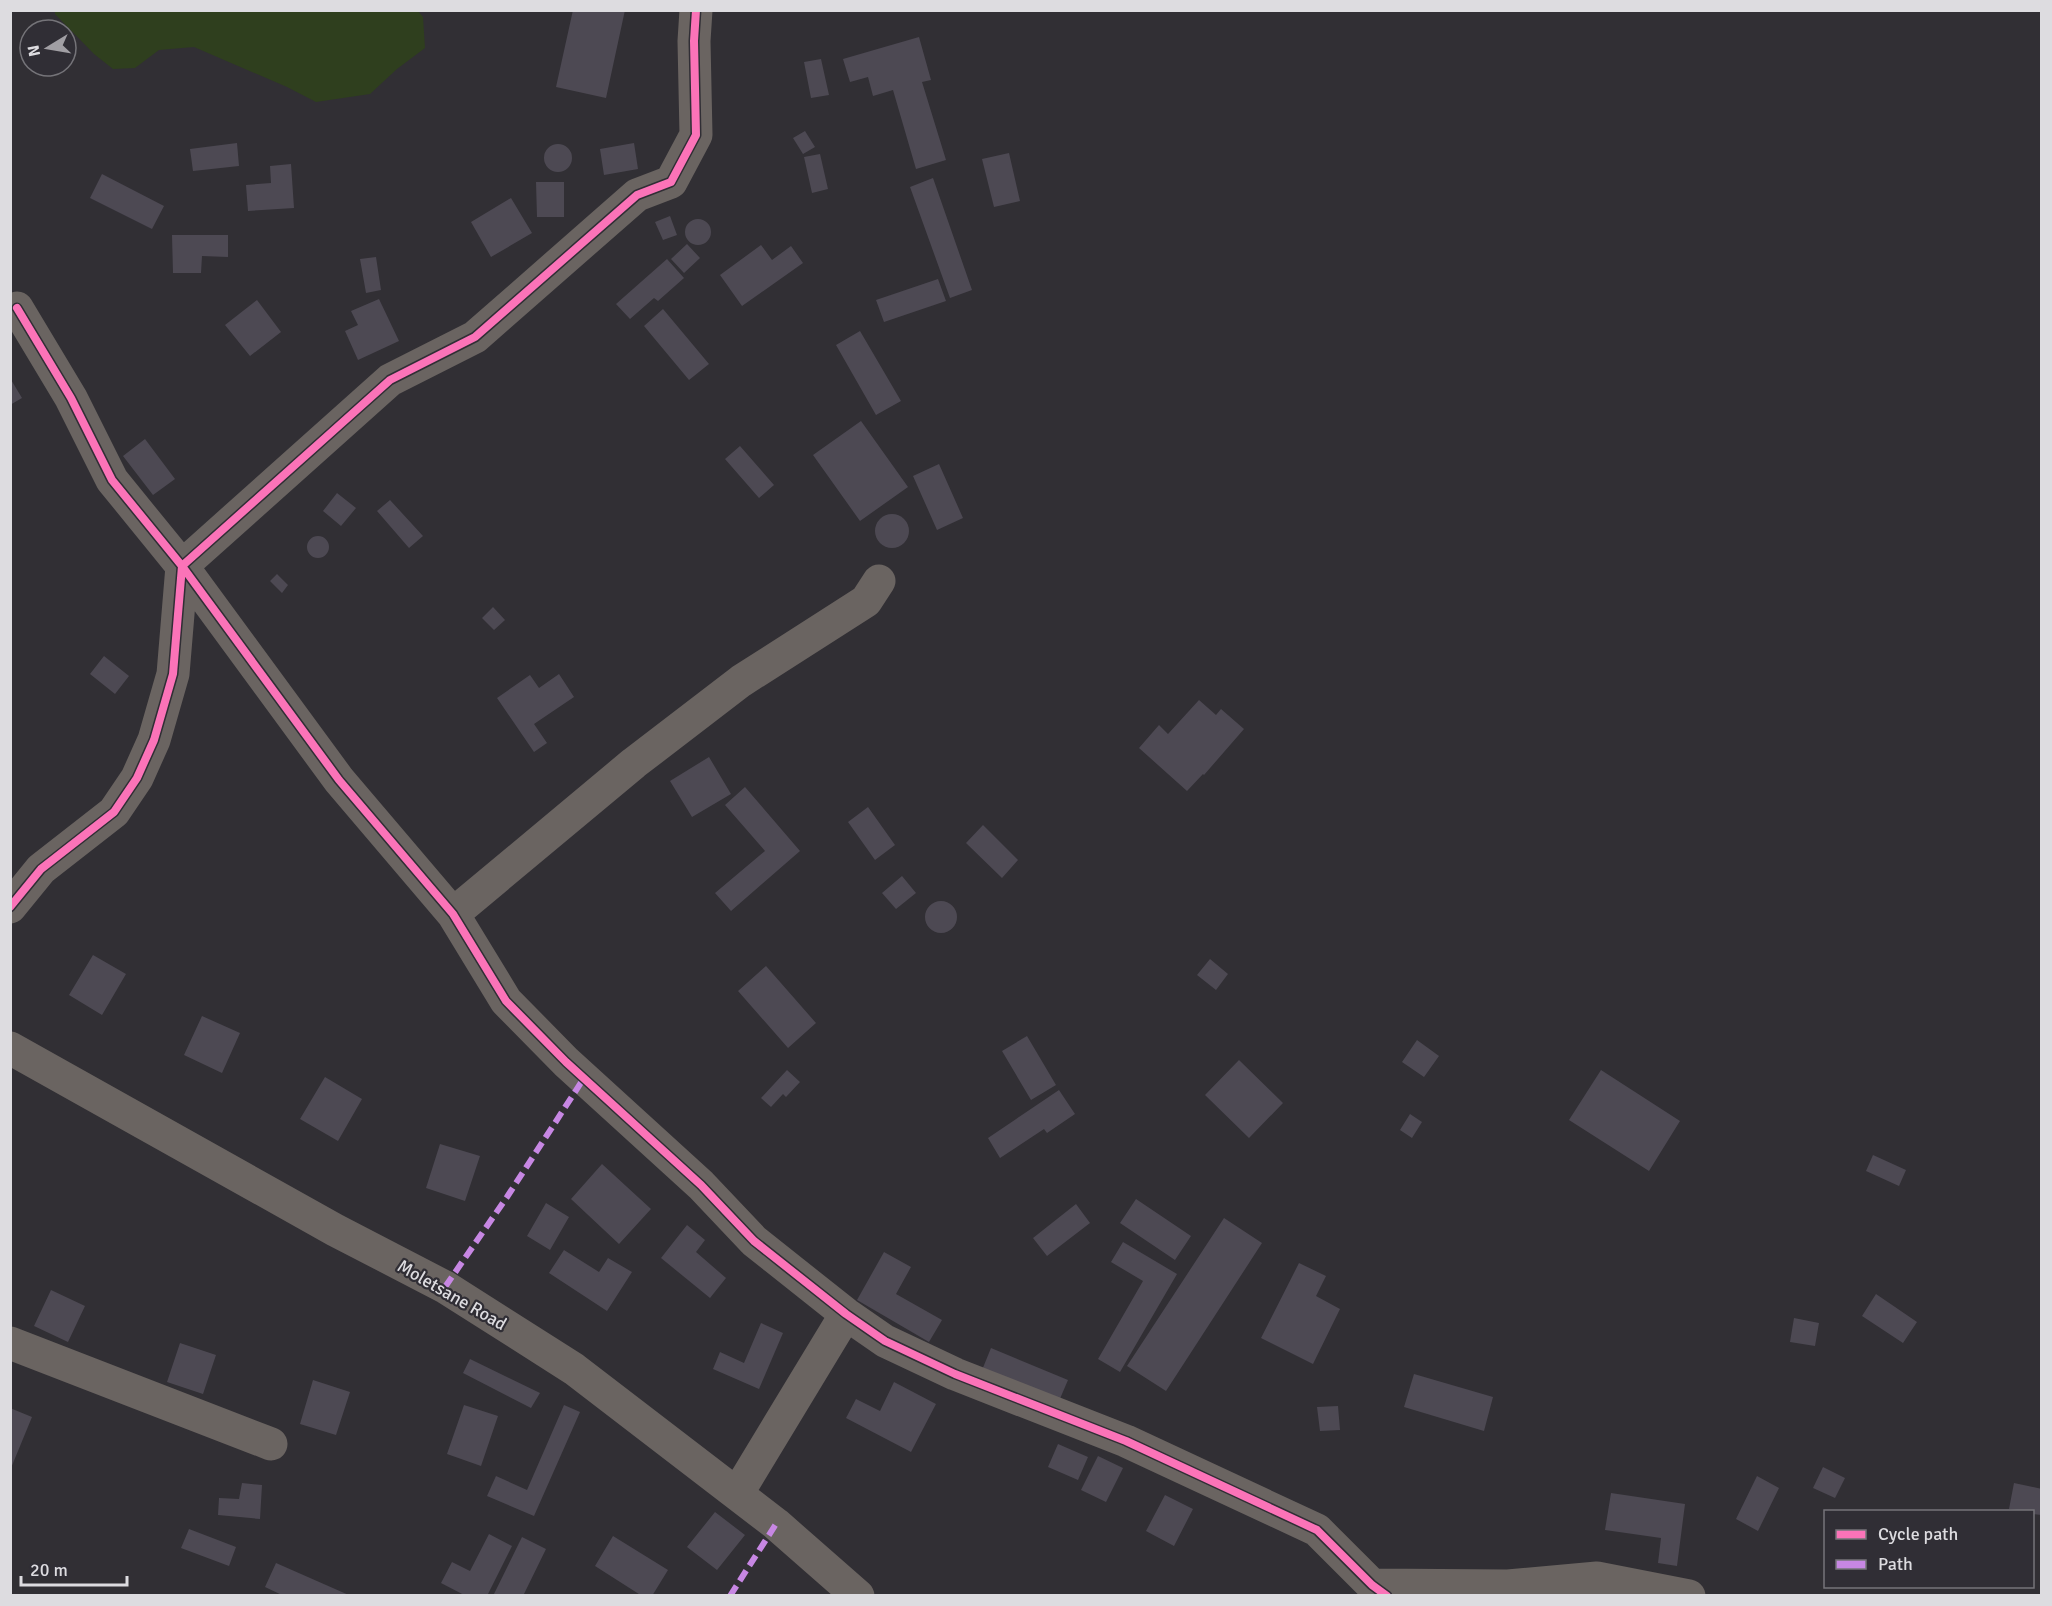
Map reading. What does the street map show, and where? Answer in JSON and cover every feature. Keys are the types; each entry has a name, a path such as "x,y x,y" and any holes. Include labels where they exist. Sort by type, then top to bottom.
{"street":[{"path":"10,907 41,868 114,812 137,778 154,740 172,674 182,566 390,380 475,337 637,195 671,182 696,135 694,41 696,10"},
{"path":"17,308 71,398 112,480 182,566 339,780 453,914 506,1001 566,1062 701,1185 754,1241 846,1314 885,1341 955,1374 1126,1441 1317,1530 1379,1590 1508,1586 1597,1578 1689,1596"},
{"path":"453,914 634,763 741,681 866,601 879,581"},
{"name":"Moletsane Road","path":"10,1048 335,1230 445,1287 574,1369 776,1524 858,1596"},
{"path":"737,1494 846,1314"},
{"path":"10,1343 271,1444"}],"green space":[{"path":"55,11 418,11 423,17 425,48 397,69 370,94 316,102 194,47 159,50 135,68 113,69 78,38 78,18 59,18"}],"building":[{"path":"573,10 625,10 606,98 556,87"},
{"path":"919,37 931,80 922,82 946,160 916,169 893,90 873,96 868,77 850,82 843,59"},
{"path":"821,59 829,95 811,98 804,62"},
{"path":"805,131 815,147 803,154 793,138"},
{"path":"237,143 239,166 193,171 190,149"},
{"path":"634,143 638,169 604,175 600,149"},
{"path":"558,144 568,148 572,158 568,168 558,172 548,168 544,158 548,148"},
{"path":"1009,153 1020,201 994,207 982,159"},
{"path":"820,154 828,189 812,193 804,157"},
{"path":"291,164 294,208 248,211 246,185 271,183 270,166"},
{"path":"102,174 164,206 152,229 90,198"},
{"path":"933,178 972,290 950,298 910,187"},
{"path":"536,182 564,182 564,217 537,217"},
{"path":"511,198 532,233 491,257 471,222"},
{"path":"670,216 677,235 663,240 655,222"},
{"path":"698,219 707,223 711,232 707,241 698,245 689,241 685,232 689,223"},
{"path":"172,235 228,235 228,257 202,256 201,273 173,273"},
{"path":"687,244 700,258 684,273 671,259"},
{"path":"761,245 772,260 791,246 803,263 742,306 720,275"},
{"path":"376,257 381,290 366,293 360,259"},
{"path":"667,259 684,278 658,301 654,298 630,319 616,304"},
{"path":"938,279 946,301 884,322 876,300"},
{"path":"379,299 399,341 358,360 345,331 358,325 351,311"},
{"path":"257,300 281,332 250,356 225,325"},
{"path":"663,309 709,364 689,380 644,326"},
{"path":"860,331 901,401 876,415 836,345"},
{"path":"10,378 22,398 10,405"},
{"path":"861,421 908,487 860,521 813,455"},
{"path":"145,439 175,479 153,495 123,456"},
{"path":"740,446 774,485 759,498 725,459"},
{"path":"939,464 963,518 937,530 913,476"},
{"path":"337,493 356,508 341,526 323,511"},
{"path":"390,500 423,536 409,548 377,511"},
{"path":"892,514 904,519 909,531 904,543 892,548 880,543 875,531 880,519"},
{"path":"318,536 326,539 329,547 326,555 318,558 310,555 307,547 310,539"},
{"path":"277,574 288,585 282,593 270,581"},
{"path":"493,607 505,620 494,630 482,618"},
{"path":"104,656 129,676 115,694 90,674"},
{"path":"559,674 574,697 534,724 547,743 534,752 497,698 530,675 539,688"},
{"path":"1199,700 1216,715 1221,709 1244,729 1187,791 1139,748 1159,725 1168,734"},
{"path":"709,757 731,794 692,817 670,781"},
{"path":"745,787 800,851 731,911 715,893 765,851 725,805"},
{"path":"868,807 895,845 875,860 848,822"},
{"path":"983,825 1018,860 1002,878 966,843"},
{"path":"902,876 916,893 896,909 882,893"},
{"path":"941,901 952,906 957,917 952,928 941,933 930,928 925,917 930,906"},
{"path":"93,955 126,974 102,1015 69,995"},
{"path":"1210,959 1228,974 1216,990 1197,975"},
{"path":"766,966 816,1023 788,1048 738,991"},
{"path":"202,1016 240,1033 222,1073 184,1055"},
{"path":"1027,1036 1056,1085 1031,1100 1002,1051"},
{"path":"1417,1040 1439,1056 1424,1077 1402,1062"},
{"path":"1239,1060 1283,1103 1249,1138 1205,1095"},
{"path":"787,1070 800,1082 786,1097 783,1094 771,1107 761,1098"},
{"path":"1601,1070 1680,1121 1649,1171 1569,1120"},
{"path":"325,1077 362,1099 338,1141 300,1119"},
{"path":"1059,1090 1075,1114 1047,1133 1044,1129 1000,1158 988,1138"},
{"path":"1410,1114 1422,1122 1412,1138 1400,1130"},
{"path":"440,1144 480,1156 465,1201 426,1188"},
{"path":"1873,1155 1906,1170 1899,1186 1866,1171"},
{"path":"602,1164 651,1209 619,1244 571,1199"},
{"path":"1136,1199 1191,1236 1175,1260 1120,1223"},
{"path":"546,1203 569,1217 550,1250 527,1236"},
{"path":"1076,1204 1090,1223 1047,1256 1033,1238"},
{"path":"1224,1218 1262,1243 1166,1391 1127,1366"},
{"path":"687,1225 705,1240 696,1252 726,1278 710,1298 661,1258"},
{"path":"1123,1242 1177,1274 1120,1372 1098,1359 1143,1281 1111,1262"},
{"path":"564,1250 599,1272 608,1258 632,1272 607,1311 549,1273"},
{"path":"884,1252 911,1267 896,1294 942,1320 929,1342 857,1300"},
{"path":"1299,1263 1326,1276 1316,1296 1340,1309 1313,1364 1261,1338"},
{"path":"51,1290 85,1306 68,1342 34,1326"},
{"path":"1876,1294 1917,1322 1903,1343 1862,1316"},
{"path":"1794,1318 1819,1323 1815,1346 1790,1342"},
{"path":"761,1323 783,1333 759,1389 713,1369 720,1352 744,1363"},
{"path":"180,1343 216,1355 203,1394 167,1382"},
{"path":"991,1348 1068,1380 1056,1408 980,1375"},
{"path":"470,1359 540,1393 531,1408 463,1373"},
{"path":"1414,1374 1493,1397 1484,1431 1404,1407"},
{"path":"313,1380 350,1392 336,1435 300,1424"},
{"path":"894,1382 936,1404 911,1452 846,1418 856,1399 880,1411"},
{"path":"464,1405 498,1416 481,1466 447,1454"},
{"path":"564,1405 580,1412 534,1516 487,1496 496,1476 527,1490"},
{"path":"1338,1406 1340,1430 1320,1431 1317,1407"},
{"path":"10,1408 32,1417 11,1468 10,1468"},
{"path":"1058,1444 1088,1457 1078,1480 1048,1467"},
{"path":"1098,1456 1123,1468 1106,1502 1081,1490"},
{"path":"1823,1467 1845,1478 1835,1498 1813,1488"},
{"path":"1757,1476 1779,1488 1758,1531 1736,1519"},
{"path":"242,1483 262,1485 260,1519 218,1515 219,1498 239,1499"},
{"path":"2014,1483 2042,1489 2042,1515 2034,1514 2034,1510 2009,1509"},
{"path":"1611,1493 1685,1504 1677,1566 1658,1563 1661,1538 1605,1530"},
{"path":"1165,1495 1193,1509 1174,1546 1146,1531"},
{"path":"715,1512 745,1535 717,1570 687,1547"},
{"path":"189,1529 236,1547 229,1566 181,1548"},
{"path":"489,1534 512,1546 487,1596 466,1596 441,1583 452,1562 470,1571"},
{"path":"613,1536 668,1570 652,1596 642,1596 595,1566"},
{"path":"522,1537 546,1549 523,1596 493,1596"},
{"path":"276,1563 351,1596 284,1596 265,1587"}],"marked path":[{"path":"445,1287 584,1078"},
{"path":"730,1596 776,1524"}],"cycle path":[{"path":"10,907 41,869 114,812 137,778 154,740 173,674 182,566 390,380 475,337 637,195 671,182 696,135 694,41 696,10"},
{"path":"17,308 71,398 112,480 182,566 339,780 453,914 506,1001 566,1062 701,1185 754,1241 846,1314 885,1341 955,1374 1126,1441 1317,1530 1372,1585 1387,1596"}]}
